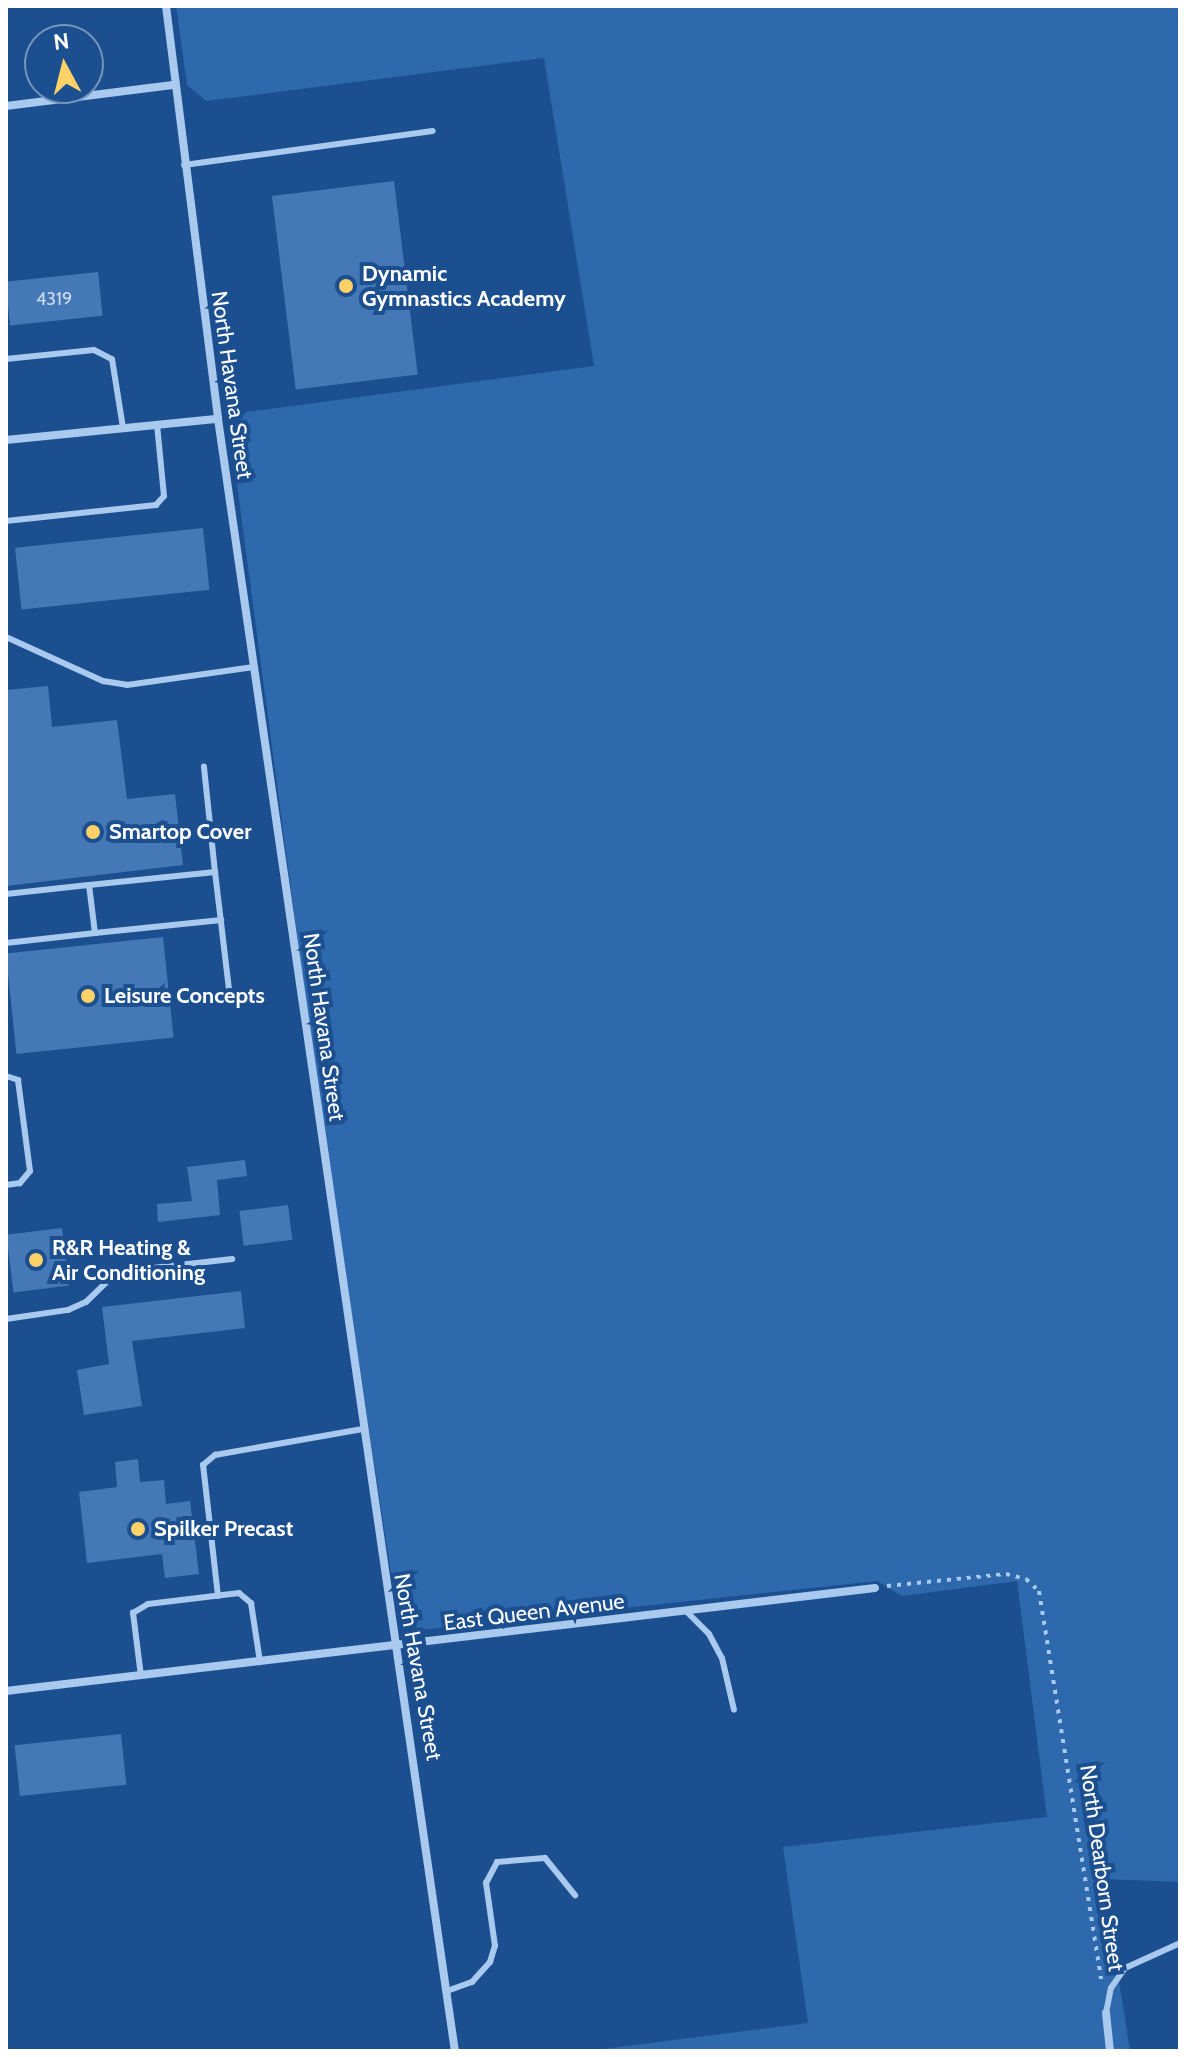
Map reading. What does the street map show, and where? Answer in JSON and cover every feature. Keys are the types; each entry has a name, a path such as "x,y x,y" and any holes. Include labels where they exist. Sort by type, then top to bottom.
{"street":[{"name":"North Havana Street","path":"166,6 173,85 218,419 394,1647 418,1769 455,2051"},
{"path":"6,106 173,85"},
{"path":"6,440 218,419"},
{"name":"East Queen Avenue","path":"6,1691 875,1588"},
{"path":"1106,2013 1110,2051"}],"lane":[{"path":"184,165 433,131"},
{"path":"6,359 94,350 112,359 123,428"},
{"path":"6,521 156,505 164,496 157,425"},
{"path":"6,637 103,681 127,685 254,667"},
{"path":"204,767 230,998"},
{"path":"6,894 215,872"},
{"path":"89,885 95,933"},
{"path":"6,943 221,920"},
{"path":"6,1076 18,1080 30,1171 20,1183 6,1185"},
{"path":"6,1319 68,1310 86,1302 117,1272 232,1259"},
{"path":"218,1596 203,1465 215,1455 363,1429"},
{"path":"141,1676 133,1613 148,1604 239,1593 251,1603 260,1662"},
{"path":"687,1612 709,1634 722,1658 734,1710"},
{"path":"447,1991 472,1982 490,1962 495,1946 486,1883 497,1862 545,1858 575,1895"},
{"path":"1106,2013 1111,1988 1125,1968 1180,1943"}],"path":[{"name":"North Dearborn Street","path":"875,1588 992,1574 1026,1579 1044,1601 1101,1982"}],"shaded area":[{"path":"176,6 1180,6 1180,1882 1103,1879 1130,2051 587,2051 808,2023 783,1847 1047,1817 1017,1581 902,1596 877,1581 419,1630 396,1606 320,1107 230,432 246,412 594,366 544,58 206,101 187,85"}],"building":[{"name":"Dynamic Gymnastics Academy","path":"394,181 418,375 296,390 272,196"},
{"path":"98,272 103,316 10,325 6,282"},
{"path":"203,528 209,590 22,609 15,548"},
{"name":"Smartop Cover","path":"48,686 52,727 117,720 127,799 175,794 183,865 6,886 6,690"},
{"name":"Leisure Concepts","path":"163,937 174,1037 16,1054 6,954"},
{"path":"245,1160 247,1176 217,1180 220,1215 158,1222 157,1204 192,1201 187,1167"},
{"path":"288,1205 292,1240 244,1246 239,1211"},
{"name":"R&R Heating & Air Conditioning","path":"62,1228 69,1286 13,1292 6,1235"},
{"path":"241,1291 245,1328 132,1341 142,1406 84,1415 77,1370 109,1364 102,1307"},
{"name":"Spilker Precast","path":"138,1459 140,1482 164,1480 166,1504 190,1501 199,1574 165,1578 162,1554 87,1563 79,1492 117,1487 115,1462"},
{"path":"121,1734 126,1785 20,1796 15,1745"}],"place":[{"name":"Dynamic Gymnastics Academy","path":"346,286"},
{"name":"Smartop Cover","path":"93,832"},
{"name":"Leisure Concepts","path":"88,996"},
{"name":"R&R Heating & Air Conditioning","path":"36,1260"},
{"name":"Spilker Precast","path":"138,1529"}]}
